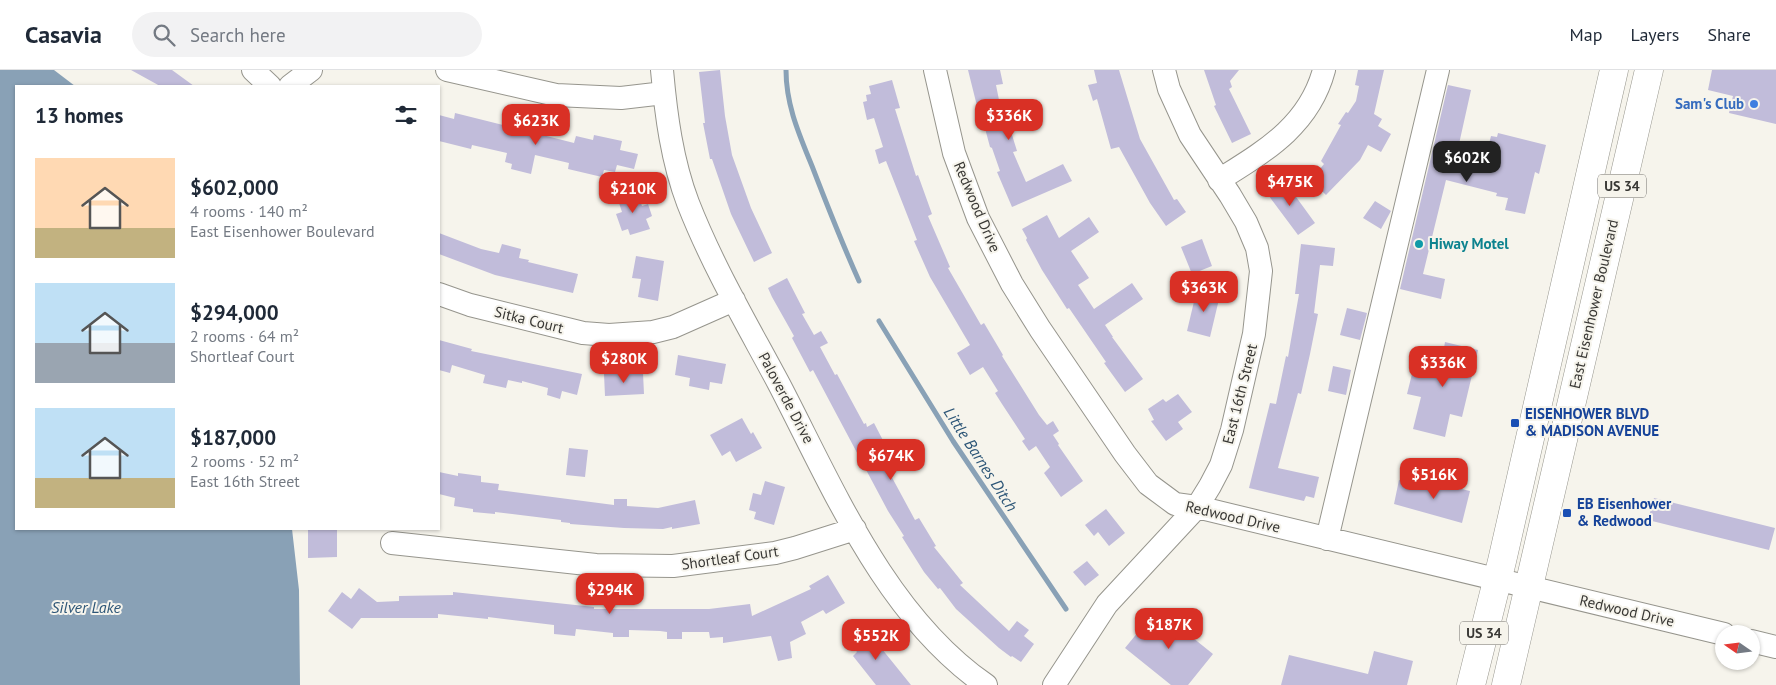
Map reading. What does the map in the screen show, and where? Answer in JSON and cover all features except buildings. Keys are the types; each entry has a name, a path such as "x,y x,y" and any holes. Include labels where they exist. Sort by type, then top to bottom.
{"highway":[{"name":"US 34","path":"1472,685 1498,580 1614,70"},
{"name":"East Eisenhower Boulevard","path":"1506,685 1649,70"}],"street":[{"path":"253,70 269,85"},
{"path":"291,85 311,70"},
{"path":"446,70 556,95 621,98 664,93"},
{"name":"Paloverde Drive","path":"662,70 664,93 676,161 688,202 709,252 734,300 855,529 898,599 957,664 986,685"},
{"name":"Redwood Drive","path":"935,70 954,153 978,218 1012,284 1040,329 1125,454 1148,484 1174,504 1197,507 1715,632"},
{"name":"East 16th Street","path":"1054,685 1107,604 1197,507 1221,465 1232,430 1254,334 1261,271 1257,248 1246,222 1190,135 1169,88 1164,70"},
{"path":"1219,180 1283,136 1300,119 1311,101 1324,70"},
{"path":"1327,539 1438,70"},
{"name":"Sitka Court","path":"440,294 470,306 583,333 609,334 653,332 672,327 734,300"},
{"name":"Shortleaf Court","path":"392,542 596,565 673,566 775,553 855,529"},
{"path":"1760,643 1776,647"}],"water":[{"name":"Silver Lake","path":"0,70 54,70 74,85 15,85 15,530 292,530 299,590 300,685 0,685"}],"waterway":[{"name":"Little Barnes Ditch","path":"786,70 788,95 798,131 859,281"},
{"name":"Little Barnes Ditch","path":"879,321 953,441 1066,609"}],"place":[{"name":"Sam's Club","path":"1754,104"},
{"name":"Hiway Motel","path":"1419,244"},
{"name":"EISENHOWER BLVD & MADISON AVENUE","path":"1515,423"},
{"name":"EB Eisenhower & Redwood","path":"1567,513"}]}
